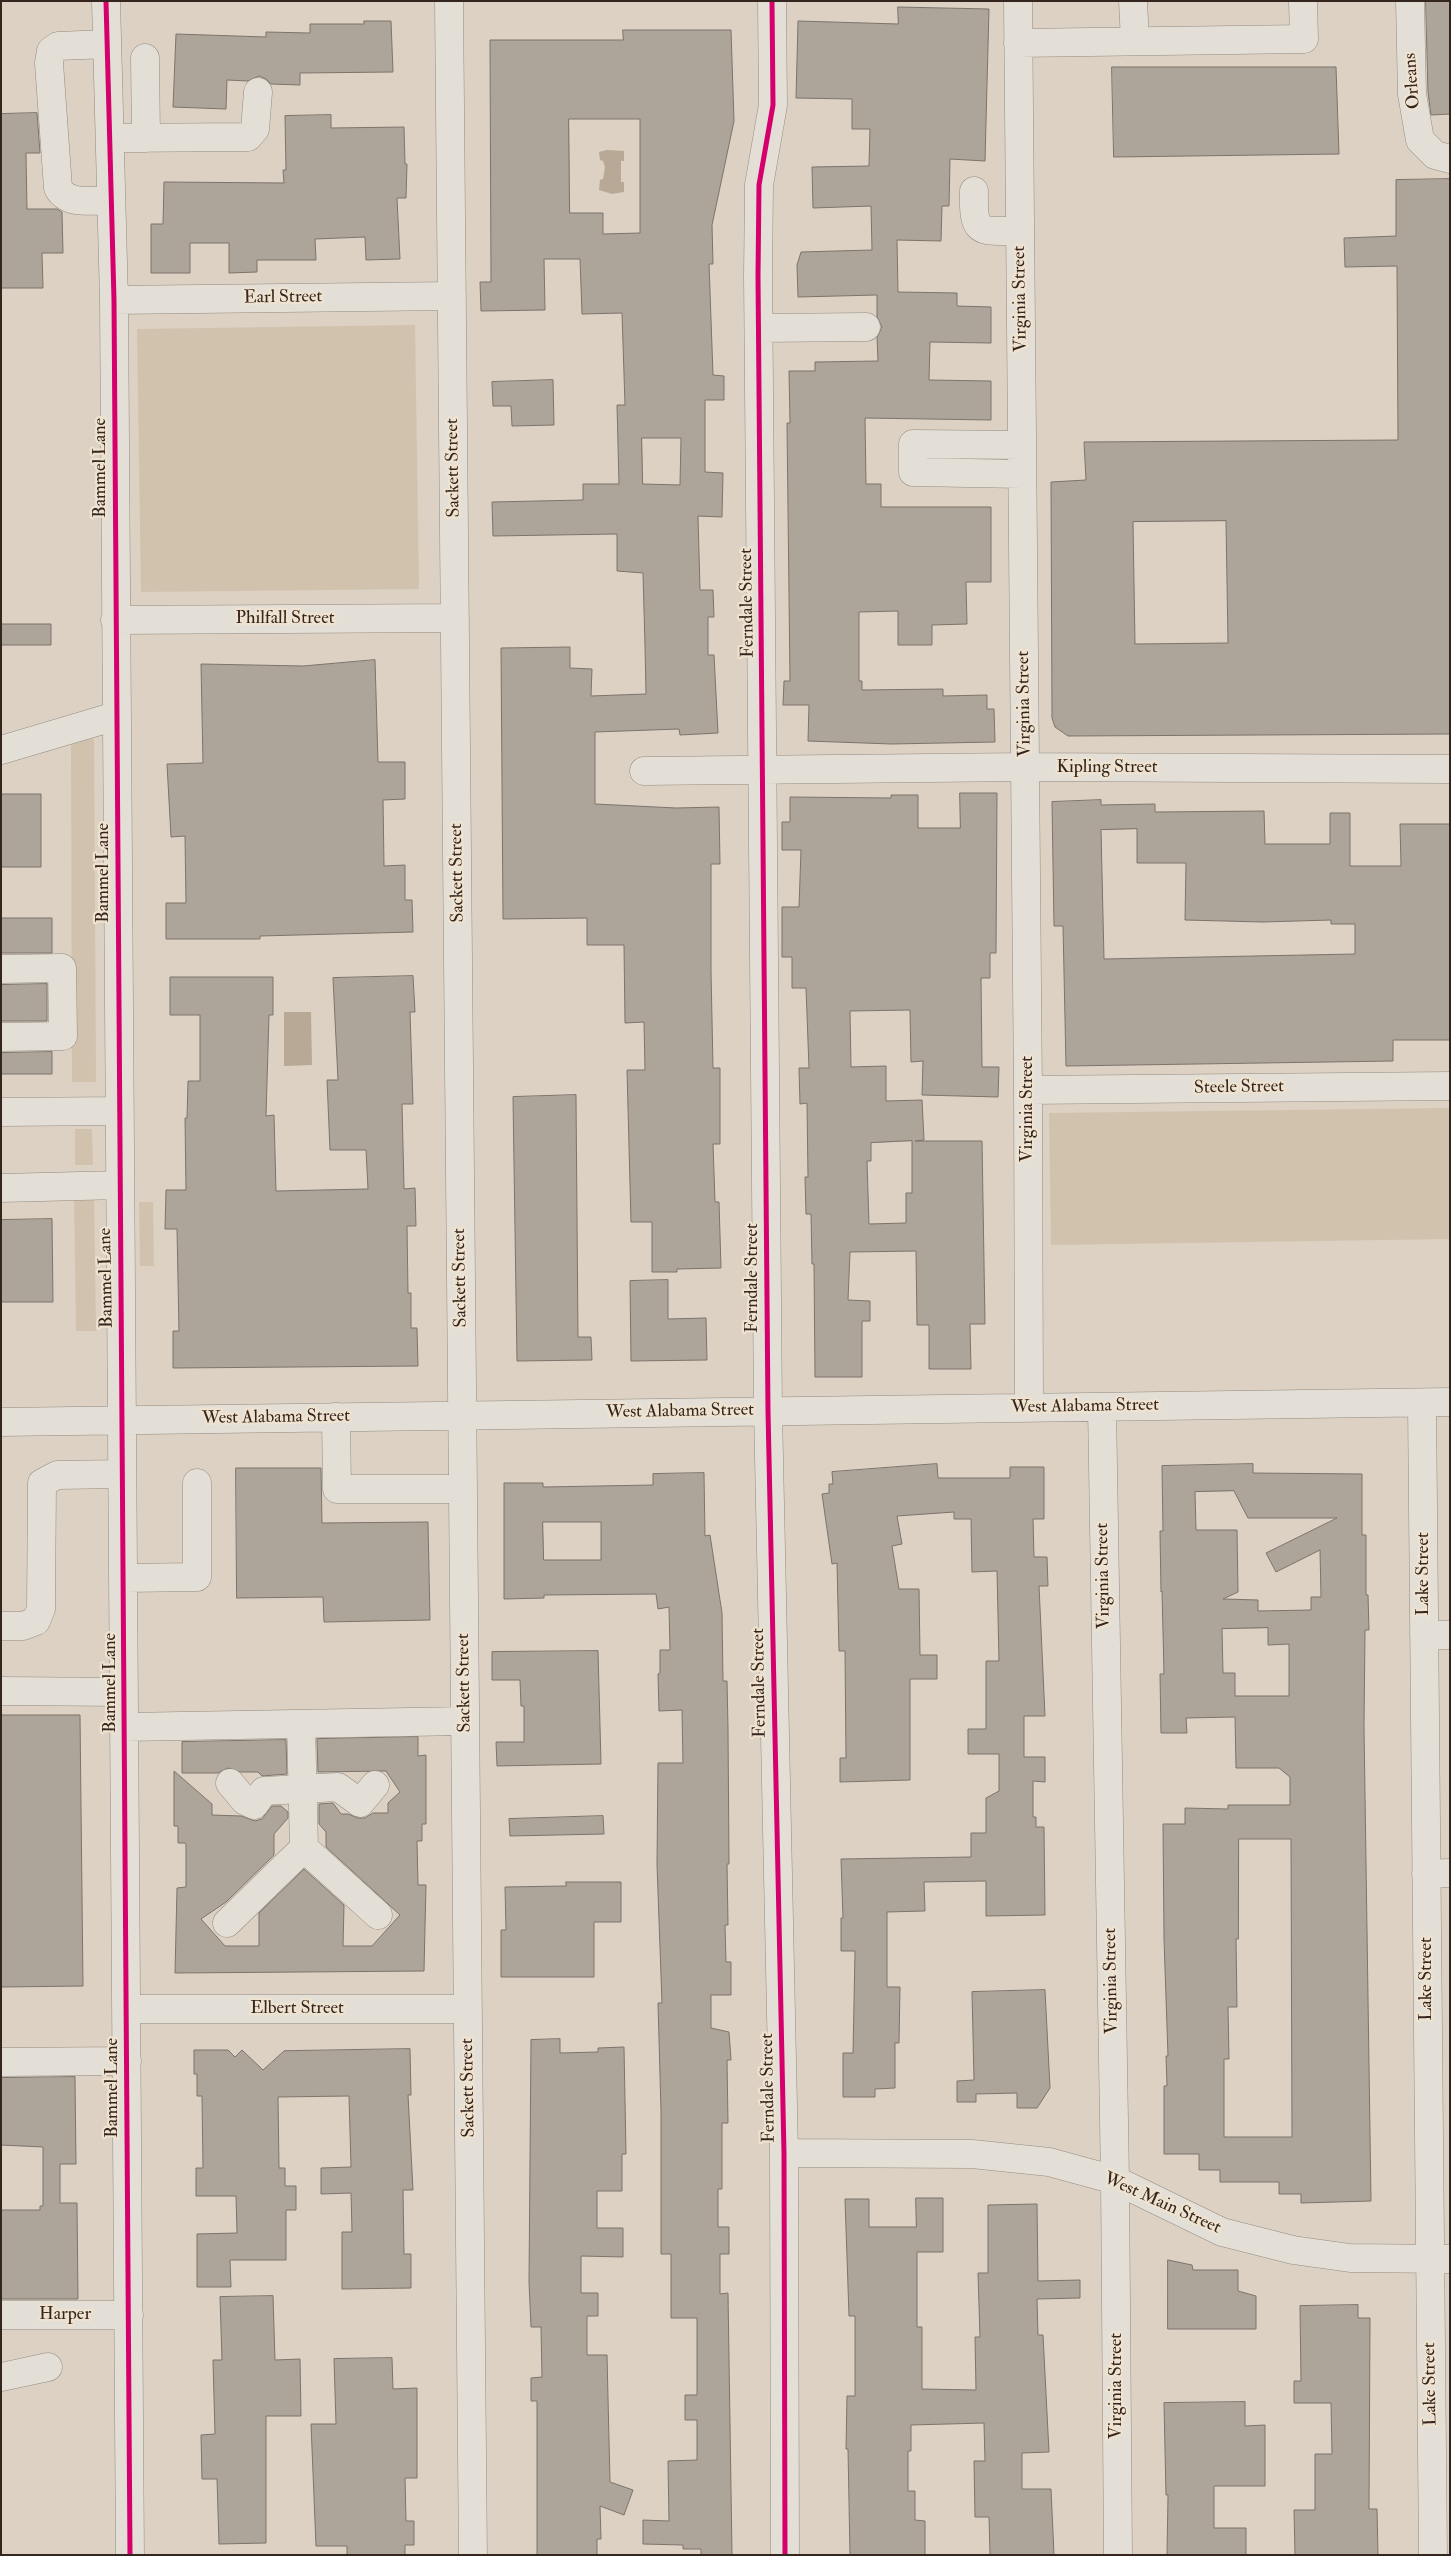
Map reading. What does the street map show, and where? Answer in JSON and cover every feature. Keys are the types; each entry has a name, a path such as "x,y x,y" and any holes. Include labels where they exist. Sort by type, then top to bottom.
{"street":[{"name":"Bammel Lane","path":"106,1 114,300 130,2555"},
{"name":"Sackett Street","path":"450,1 473,2555"},
{"name":"Ferndale Street","path":"772,1 774,105 759,186 759,328 768,1411 784,2153 785,2555"},
{"name":"Virginia Street","path":"1018,1 1029,1407"},
{"path":"1133,1 1135,40"},
{"path":"1018,43 1304,39 1303,1"},
{"name":"Orleans","path":"1410,1 1412,94 1420,140 1442,157"},
{"path":"107,44 58,46 51,51 48,63 58,188 62,196 72,200 111,200"},
{"path":"144,58 146,138"},
{"path":"110,138 248,137 256,129 258,92"},
{"path":"974,191 974,216 977,226 984,230 1020,231"},
{"name":"Earl Street","path":"114,300 452,296"},
{"path":"759,328 866,326"},
{"path":"1022,445 913,444 913,472 1022,474"},
{"name":"Philfall Street","path":"115,620 455,618"},
{"path":"1,750 116,716"},
{"name":"Kipling Street","path":"644,771 764,768 1025,767 1450,769"},
{"path":"1,969 62,968 63,1036 1,1037"},
{"name":"Steele Street","path":"1028,1090 1450,1086"},
{"path":"1,1112 119,1111"},
{"path":"1,1188 120,1185"},
{"name":"West Alabama Street","path":"1,1422 1450,1402"},
{"name":"Lake Street","path":"1422,1403 1437,1635 1440,2259 1432,2555"},
{"name":"Virginia Street","path":"1102,1407 1115,2180 1118,2555"},
{"path":"336,1417 336,1489 463,1489"},
{"path":"1,1626 23,1626 36,1621 41,1609 42,1483 57,1475 122,1474"},
{"path":"124,1578 198,1577 197,1483"},
{"path":"1,1692 124,1692"},
{"path":"124,1727 466,1721"},
{"path":"301,1724 304,1848 378,1914"},
{"path":"230,1783 245,1801 254,1805 264,1791 338,1787 360,1803 374,1785"},
{"path":"227,1923 304,1848"},
{"name":"Elbert Street","path":"126,2009 468,2009"},
{"path":"1,2062 127,2062"},
{"name":"West Main Street","path":"784,2153 972,2154 1049,2162 1115,2180 1231,2234 1293,2250 1350,2258 1440,2259"},
{"name":"Harper","path":"1,2315 129,2314"},
{"path":"1,2377 48,2367"}],"shaded area":[{"path":"607,150 624,151 624,161 621,161 621,182 624,182 624,192 612,194 599,190 600,180 603,179 605,167 603,161 600,160 599,152"},
{"path":"415,325 419,589 141,592 137,329"},
{"path":"71,739 94,739 96,1082 72,1082"},
{"path":"284,1012 311,1012 312,1065 284,1066"},
{"path":"1450,1108 1450,1239 1051,1245 1049,1113"},
{"path":"75,1129 92,1129 93,1165 75,1165"},
{"path":"74,1196 94,1196 96,1331 76,1331"},
{"path":"139,1202 153,1202 154,1266 140,1266"}],"building":[{"path":"1426,1 1450,1 1450,114 1431,115 1428,92"},
{"path":"898,7 989,9 985,161 950,159 949,206 942,206 941,241 897,240 898,292 957,293 957,306 991,307 991,343 930,342 929,380 991,381 991,420 865,418 866,484 881,484 881,507 991,507 991,582 966,582 967,624 932,625 932,645 898,645 898,611 859,612 859,681 862,681 862,690 943,689 943,696 987,695 987,709 994,709 995,742 891,744 808,741 809,705 783,705 784,681 790,681 787,423 790,423 789,371 815,371 815,362 878,361 877,337 882,327 877,317 877,295 798,297 797,265 801,252 872,250 871,206 813,208 812,167 869,166 870,129 852,129 852,99 796,98 798,21 898,24"},
{"path":"364,21 391,21 393,72 300,73 300,85 271,84 259,76 248,81 227,80 226,109 173,107 176,34 266,37 266,32 310,33 310,24 364,24"},
{"path":"623,30 731,30 734,121 712,225 713,264 709,264 713,375 724,376 724,400 705,400 705,472 723,473 722,517 698,516 700,590 713,590 714,617 708,617 708,655 714,655 718,733 680,735 679,729 595,732 595,804 676,808 719,807 720,864 711,864 711,971 713,1068 720,1068 720,1144 713,1144 715,1202 719,1202 721,1268 677,1269 677,1272 652,1272 652,1222 631,1222 627,1070 645,1070 644,1022 625,1023 624,945 587,945 587,918 503,919 501,648 570,647 570,668 592,669 591,696 646,694 643,573 617,571 617,534 493,536 492,502 583,500 583,484 619,484 617,405 625,405 622,313 582,314 580,259 544,259 545,310 481,311 480,282 491,282 490,40 623,40","holes":["569,119 640,119 640,233 603,234 603,213 570,213","642,438 681,438 680,485 643,484"]},
{"path":"1112,67 1336,67 1339,154 1114,157"},
{"path":"37,113 40,153 26,153 27,209 57,209 62,212 63,253 42,253 43,288 1,288 1,114"},
{"path":"331,115 331,128 404,127 405,164 407,164 406,198 397,198 400,259 366,260 365,237 315,239 316,260 257,260 257,272 229,273 229,243 190,243 190,273 151,273 151,224 163,224 164,182 284,183 283,170 286,170 285,116"},
{"path":"1450,179 1450,734 1068,736 1055,727 1052,718 1051,482 1086,480 1084,442 1398,440 1397,266 1345,267 1344,238 1396,236 1396,180","holes":["1226,521 1228,643 1135,644 1133,522"]},
{"path":"553,380 554,425 512,426 511,406 493,406 492,382"},
{"path":"1,624 51,624 51,645 1,645"},
{"path":"375,660 378,762 405,762 405,799 383,800 384,866 405,865 405,900 412,900 413,932 260,936 260,939 166,939 166,903 186,903 185,836 171,837 167,764 203,763 201,664 303,666"},
{"path":"960,793 997,793 996,953 990,953 990,978 981,978 982,1067 999,1067 998,1097 922,1095 923,1061 911,1062 910,1010 850,1011 851,1067 886,1066 886,1101 922,1100 924,1140 915,1141 982,1141 985,1324 970,1324 971,1369 929,1369 929,1325 917,1325 916,1251 850,1252 848,1300 870,1301 870,1321 862,1321 862,1377 815,1377 814,1264 812,1264 811,1214 806,1214 805,1177 808,1177 807,1103 800,1104 799,1068 809,1068 806,988 792,988 792,957 782,957 782,907 799,907 801,850 782,850 782,822 790,822 790,797 891,798 891,795 918,795 918,828 960,828","holes":["912,1141 912,1193 906,1193 906,1223 869,1224 867,1161 871,1161 871,1143"]},
{"path":"1,794 41,794 41,867 1,867"},
{"path":"1101,800 1101,805 1155,804 1155,812 1264,811 1265,844 1330,844 1330,813 1350,813 1350,866 1401,866 1400,824 1450,824 1450,1040 1393,1040 1393,1061 1066,1066 1063,926 1054,926 1052,802","holes":["1137,829 1137,863 1186,863 1185,920 1263,922 1331,920 1331,924 1355,924 1355,954 1104,959 1101,830"]},
{"path":"1,918 52,918 52,953 1,953"},
{"path":"413,976 415,1012 410,1012 413,1104 402,1104 404,1189 415,1188 416,1226 407,1226 408,1293 411,1293 411,1328 417,1328 418,1366 173,1368 173,1331 179,1331 177,1229 165,1229 166,1190 186,1190 185,1118 187,1118 188,1081 200,1081 200,1015 170,1015 170,977 273,977 273,1015 269,1015 266,1116 274,1115 276,1191 368,1189 366,1150 330,1150 327,1080 338,1080 333,978"},
{"path":"47,984 47,1021 1,1021 1,985"},
{"path":"52,1052 52,1074 1,1074 1,1053"},
{"path":"576,1095 578,1337 591,1337 592,1360 517,1361 513,1097"},
{"path":"52,1219 53,1302 1,1302 1,1220"},
{"path":"668,1280 668,1319 706,1318 707,1360 631,1361 630,1281"},
{"path":"937,1464 938,1478 1010,1478 1010,1467 1044,1467 1044,1519 1033,1519 1034,1557 1047,1557 1048,1586 1039,1586 1045,1716 1024,1716 1024,1757 1045,1757 1045,1782 1033,1781 1033,1817 1036,1817 1036,1827 1044,1827 1045,1915 986,1916 986,1881 924,1882 925,1911 887,1912 887,1987 900,1987 899,2043 895,2043 895,2088 875,2089 875,2097 843,2097 843,2053 853,2053 855,1951 841,1951 841,1918 843,1918 841,1859 971,1857 971,1833 986,1833 986,1798 999,1791 999,1754 968,1754 968,1729 986,1729 986,1661 999,1661 997,1571 972,1572 971,1519 954,1519 954,1512 897,1516 902,1544 892,1546 899,1589 919,1589 920,1655 937,1655 937,1679 910,1679 910,1780 840,1782 840,1758 846,1758 845,1651 839,1651 837,1563 832,1564 822,1494 829,1493 829,1484 833,1484 832,1472"},
{"path":"1253,1464 1253,1473 1362,1474 1362,1535 1366,1535 1366,1595 1368,1595 1369,1630 1365,1630 1364,1727 1371,2201 1301,2203 1301,2194 1279,2194 1279,2182 1220,2182 1220,2170 1199,2170 1199,2154 1164,2154 1164,2086 1167,2086 1166,2056 1168,2056 1163,1824 1185,1824 1185,1808 1228,1809 1228,1805 1290,1805 1290,1777 1279,1768 1236,1768 1235,1717 1186,1718 1187,1733 1161,1733 1160,1674 1164,1674 1160,1531 1163,1531 1162,1466","holes":["1234,1491 1248,1518 1337,1518 1266,1553 1276,1572 1320,1550 1321,1597 1311,1597 1311,1610 1258,1611 1258,1600 1223,1599 1238,1592 1237,1530 1196,1530 1195,1492","1268,1628 1268,1645 1289,1644 1289,1696 1235,1696 1235,1673 1223,1673 1222,1629","1239,1839 1291,1839 1292,2137 1224,2137 1224,2059 1229,2059 1228,2007 1237,2007 1236,1939 1238,1939"]},
{"path":"236,1468 321,1468 322,1523 428,1522 430,1620 324,1622 323,1597 237,1598"},
{"path":"704,1473 705,1536 710,1535 722,1613 723,1681 727,1681 729,1864 727,1864 728,1925 725,1925 726,1962 731,1962 731,1995 711,1995 711,2028 729,2032 731,2060 727,2060 728,2123 722,2123 722,2189 718,2189 718,2227 729,2227 729,2254 720,2254 720,2294 728,2293 732,2555 701,2555 701,2549 683,2549 683,2545 643,2544 643,2520 669,2521 668,2461 697,2460 697,2420 685,2420 685,2395 697,2395 697,2318 671,2318 671,2254 661,2254 661,2111 658,2003 662,2003 657,1864 658,1763 683,1763 682,1710 659,1711 658,1674 660,1673 660,1650 670,1650 669,1607 658,1609 656,1594 544,1595 544,1598 504,1599 504,1483 543,1483 543,1487 653,1485 653,1474","holes":["543,1522 601,1522 601,1560 544,1560"]},
{"path":"598,1651 601,1764 497,1766 496,1742 524,1742 524,1706 521,1706 520,1680 492,1680 492,1652"},
{"path":"1,1715 80,1715 83,1986 1,1987"},
{"path":"418,1737 418,1756 426,1755 426,1824 422,1824 422,1841 417,1841 418,1885 426,1885 424,1971 175,1973 177,1888 186,1887 186,1845 185,1843 178,1843 178,1826 174,1826 174,1771 212,1804 212,1815 241,1816 255,1821 262,1819 272,1806 281,1806 288,1812 288,1818 274,1834 274,1855 226,1902 201,1919 225,1946 259,1946 259,1913 304,1869 344,1905 343,1946 372,1946 400,1915 326,1847 326,1832 319,1824 319,1804 333,1803 341,1814 365,1818 373,1813 388,1813 388,1803 400,1792 386,1771 318,1772 317,1739"},
{"path":"286,1740 287,1774 262,1776 258,1772 240,1772 228,1768 218,1773 182,1773 182,1742"},
{"path":"603,1816 604,1834 510,1836 509,1819"},
{"path":"566,1882 621,1882 621,1922 594,1922 594,1977 501,1977 501,1930 506,1930 505,1887 566,1886"},
{"path":"1045,1990 1050,2088 1037,2108 1017,2108 1017,2093 976,2094 976,2102 957,2102 957,2081 974,2080 972,1992"},
{"path":"560,2039 560,2053 598,2052 598,2048 624,2047 626,2154 622,2154 622,2191 597,2191 597,2228 623,2228 623,2257 581,2256 581,2293 598,2293 598,2316 587,2316 587,2355 607,2355 610,2482 633,2490 624,2515 600,2506 601,2539 597,2539 597,2555 537,2555 537,2401 531,2401 531,2378 542,2377 541,2327 531,2327 529,2282 531,2040"},
{"path":"410,2049 411,2095 408,2095 413,2190 403,2190 404,2254 411,2254 411,2288 342,2289 342,2232 352,2232 351,2193 321,2194 321,2168 351,2167 349,2096 278,2097 279,2168 285,2168 285,2186 296,2186 296,2210 286,2210 286,2260 230,2260 231,2287 197,2287 197,2234 237,2233 236,2196 196,2196 196,2168 203,2168 202,2096 197,2096 197,2074 194,2074 194,2050 228,2050 235,2057 242,2050 263,2070 284,2051"},
{"path":"75,2077 76,2164 60,2164 60,2203 77,2203 78,2299 1,2299 1,2210 40,2210 40,2206 43,2206 43,2147 1,2145 1,2078"},
{"path":"916,2198 943,2198 943,2252 917,2252 917,2327 922,2327 922,2389 976,2390 975,2337 980,2337 978,2273 988,2273 988,2205 1037,2204 1038,2281 1080,2280 1080,2298 1037,2299 1038,2335 1043,2335 1049,2452 1022,2453 1022,2489 1051,2489 1054,2555 990,2555 989,2517 975,2517 974,2461 985,2461 984,2423 911,2425 911,2451 908,2451 908,2491 915,2491 915,2520 925,2521 925,2555 850,2555 848,2449 846,2449 847,2396 855,2396 855,2316 849,2316 845,2199 869,2199 869,2227 916,2227"},
{"path":"1168,2260 1192,2265 1193,2270 1238,2270 1238,2291 1256,2296 1256,2329 1168,2329"},
{"path":"273,2296 275,2360 300,2359 301,2416 266,2416 266,2543 219,2544 217,2479 202,2479 201,2435 215,2434 213,2360 222,2360 220,2297"},
{"path":"1358,2305 1358,2318 1370,2318 1369,2509 1377,2509 1378,2555 1295,2555 1294,2510 1315,2510 1315,2454 1332,2454 1331,2403 1294,2403 1294,2381 1301,2381 1300,2306"},
{"path":"392,2358 393,2389 417,2388 417,2478 405,2478 406,2521 414,2521 414,2545 405,2545 405,2555 347,2555 347,2546 316,2546 311,2424 336,2424 334,2359"},
{"path":"1245,2402 1245,2426 1265,2425 1265,2486 1214,2486 1214,2528 1246,2528 1246,2555 1167,2555 1168,2495 1166,2495 1164,2403"}],"cycle path":[{"path":"106,1 114,300 130,2555"},
{"path":"772,1 773,105 759,185 758,276 768,1411 784,2153 785,2555"}]}
